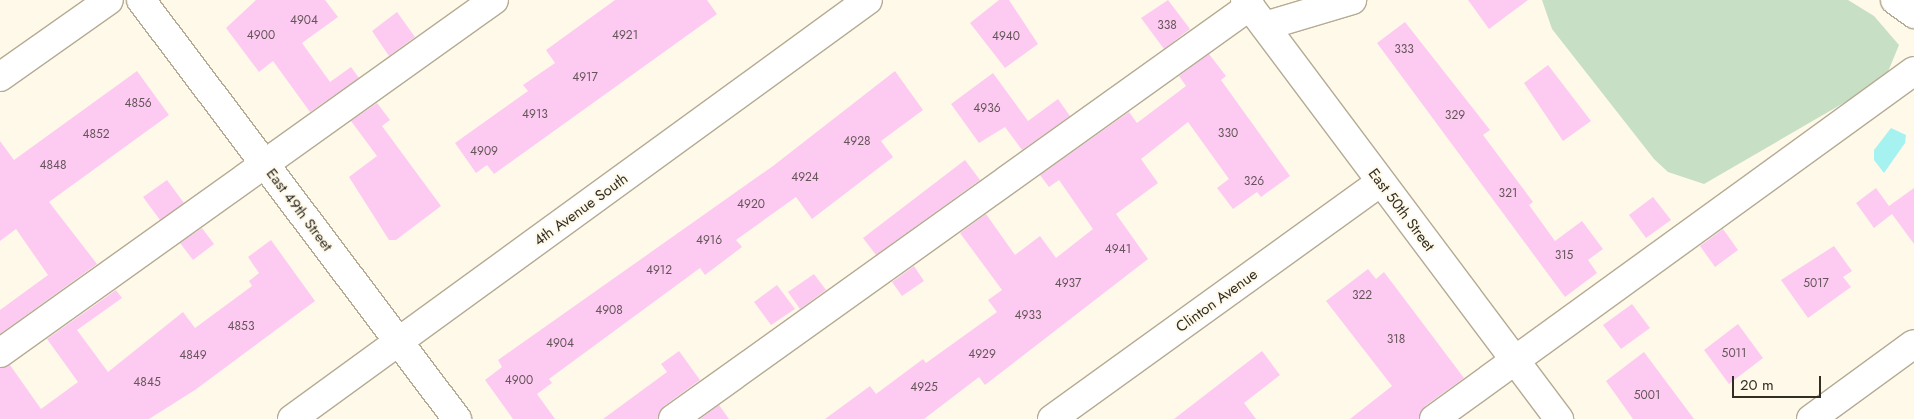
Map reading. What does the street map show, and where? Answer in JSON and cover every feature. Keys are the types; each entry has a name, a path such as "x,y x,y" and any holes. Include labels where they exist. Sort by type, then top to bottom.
{"street":[{"path":"0,77 108,0"},
{"name":"East 49th Street","path":"141,0 397,344 457,419"},
{"path":"0,353 494,0"},
{"name":"4th Avenue South","path":"292,419 868,0"},
{"path":"673,419 1253,11 1352,0"},
{"path":"1895,0 1914,14"},
{"name":"East 50th Street","path":"1253,11 1559,419"},
{"path":"1434,419 1914,71"},
{"name":"Clinton Avenue","path":"1052,419 1381,182"},
{"path":"1811,419 1914,344"}],"green space":[{"path":"1542,0 1848,0 1874,16 1899,45 1885,79 1704,184 1668,172 1654,159 1552,29"}],"water":[{"path":"1891,128 1906,135 1905,143 1884,173 1874,160 1874,150"}],"building":[{"path":"256,0 325,0 338,17 302,43 330,82 351,67 359,78 310,112 273,61 259,72 226,28"},
{"path":"615,0 707,0 717,14 494,174 487,165 476,173 455,143 528,91 523,85 555,63 546,50"},
{"path":"999,0 1009,0 1038,44 1005,68 970,23"},
{"path":"1168,0 1190,29 1164,49 1141,18"},
{"path":"1468,0 1528,0 1489,29"},
{"path":"397,12 415,37 389,56 372,31"},
{"path":"1405,22 1490,130 1483,135 1533,202 1529,205 1555,241 1582,221 1603,249 1588,260 1597,273 1565,297 1377,43"},
{"path":"1209,54 1226,76 1221,80 1290,176 1261,197 1257,192 1233,209 1217,188 1229,179 1188,122 1141,159 1158,183 1116,214 1148,259 985,385 979,377 924,419 825,419 870,386 876,394 923,359 926,363 997,312 988,300 1002,290 960,233 986,214 1015,255 1040,236 1056,258 1093,229 1059,180 1049,187 1040,175 1129,112 1137,123 1186,86 1179,76"},
{"path":"1548,65 1591,121 1563,141 1524,83"},
{"path":"137,71 169,115 49,202 97,264 0,334 0,310 48,275 16,229 0,241 0,141 14,160"},
{"path":"895,71 923,110 881,141 893,157 812,219 796,197 736,240 742,247 705,275 700,268 549,379 552,383 537,394 555,419 513,419 485,380 502,367 498,360 773,166"},
{"path":"993,73 1028,121 1058,99 1070,116 1022,150 1005,127 979,143 951,104"},
{"path":"377,103 390,120 382,126 441,206 396,240 389,240 349,177 377,156 351,121"},
{"path":"965,160 980,180 876,255 863,238"},
{"path":"167,180 184,203 160,220 143,197"},
{"path":"1876,188 1889,206 1914,188 1914,244 1892,214 1874,228 1856,203"},
{"path":"1653,197 1671,220 1646,238 1629,215"},
{"path":"202,228 214,244 193,260 180,243"},
{"path":"1723,229 1738,250 1715,267 1700,246"},
{"path":"271,240 315,301 195,390 149,419 0,419 0,368 10,365 41,409 78,382 47,339 116,290 122,298 77,330 108,372 183,312 195,328 252,286 249,281 259,273 248,257"},
{"path":"1834,246 1852,271 1843,277 1851,287 1808,318 1781,280"},
{"path":"914,266 924,281 902,296 892,282"},
{"path":"1368,269 1376,279 1384,272 1464,378 1425,406 1419,419 1350,419 1392,386 1326,301"},
{"path":"814,274 826,290 800,309 788,292"},
{"path":"777,285 795,309 771,325 754,302"},
{"path":"1632,304 1650,328 1621,349 1603,325"},
{"path":"1738,324 1763,358 1729,384 1704,350"},
{"path":"679,351 700,380 664,406 658,419 603,419 667,372 661,364"},
{"path":"1262,351 1280,375 1244,403 1256,419 1174,419"},
{"path":"1644,352 1694,419 1633,419 1606,381"},
{"path":"719,405 729,419 700,419"}]}
